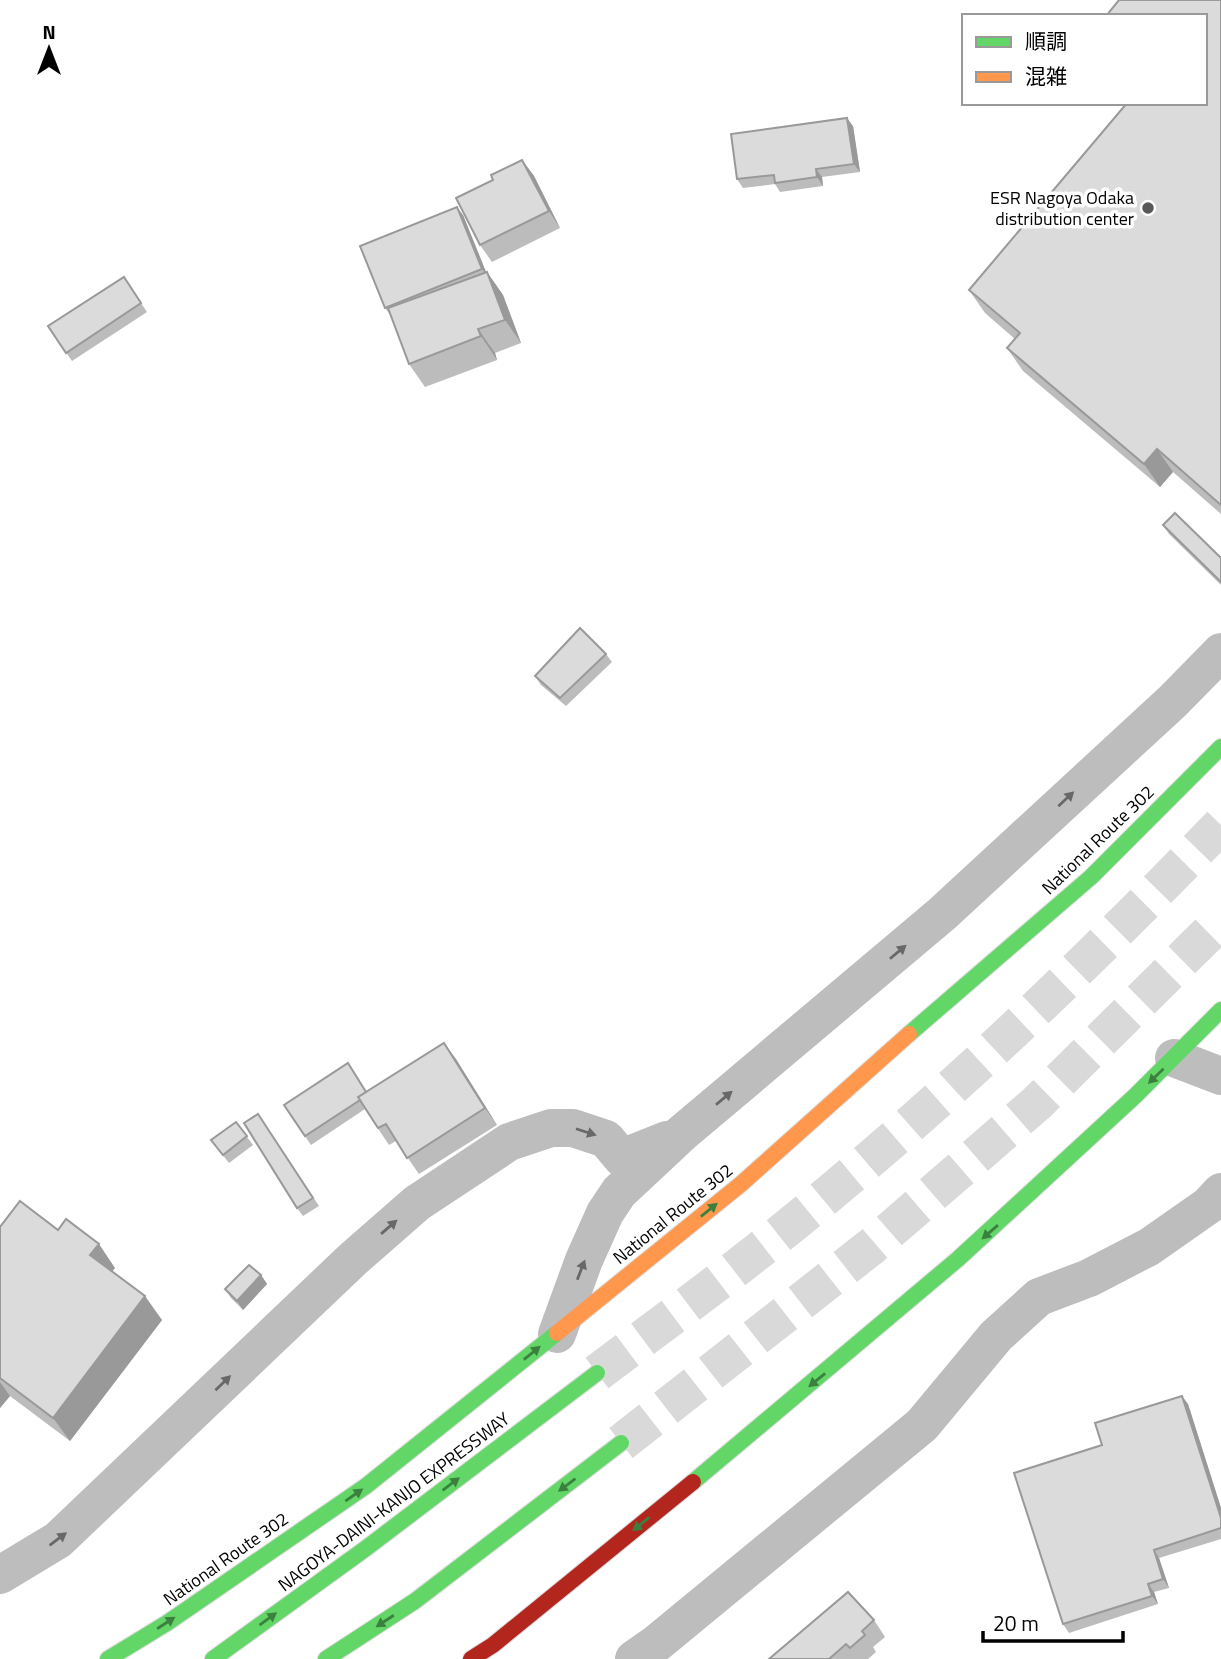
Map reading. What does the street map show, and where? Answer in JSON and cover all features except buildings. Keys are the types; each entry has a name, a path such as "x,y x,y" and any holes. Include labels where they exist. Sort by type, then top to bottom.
{"highway":[{"name":"National Route 302","path":"108,1659 167,1623 366,1486 741,1184 891,1049 1091,877 1221,747"},
{"path":"471,1659 493,1645 873,1334 1027,1200 1221,1010"},
{"name":"NAGOYA-DAINI-KANJO EXPRESSWAY","path":"213,1659 365,1549 597,1373"},
{"path":"326,1659 415,1601 621,1443"}],"street":[{"path":"557,1334 584,1260 605,1213 619,1192 681,1134 942,914 1173,701 1221,652"},
{"path":"1174,1058 1221,1076"},
{"path":"0,1575 58,1540 353,1259 417,1203 509,1142 551,1128 573,1128 606,1139 622,1158 681,1134"},
{"path":"634,1659 922,1425 996,1336 1039,1297 1088,1278 1149,1247 1209,1205 1221,1192"}],"tunnel":[{"path":"597,1373 781,1233 915,1120 1071,976 1221,825"},
{"path":"621,1443 872,1246 1037,1103 1221,921"}],"traffic: fast":[{"path":"909,1034 1091,877 1221,747"},
{"path":"693,1482 958,1259 1135,1096 1221,1010"},
{"path":"108,1659 167,1623 366,1486 557,1333"},
{"path":"213,1659 365,1549 597,1373"},
{"path":"326,1659 415,1601 621,1443"}],"traffic: slow":[{"path":"557,1333 741,1184 909,1034"}],"traffic: jam":[{"path":"471,1659 493,1645 693,1482"}],"place":[{"name":"ESR Nagoya Odaka distribution center","path":"1148,208"}]}
